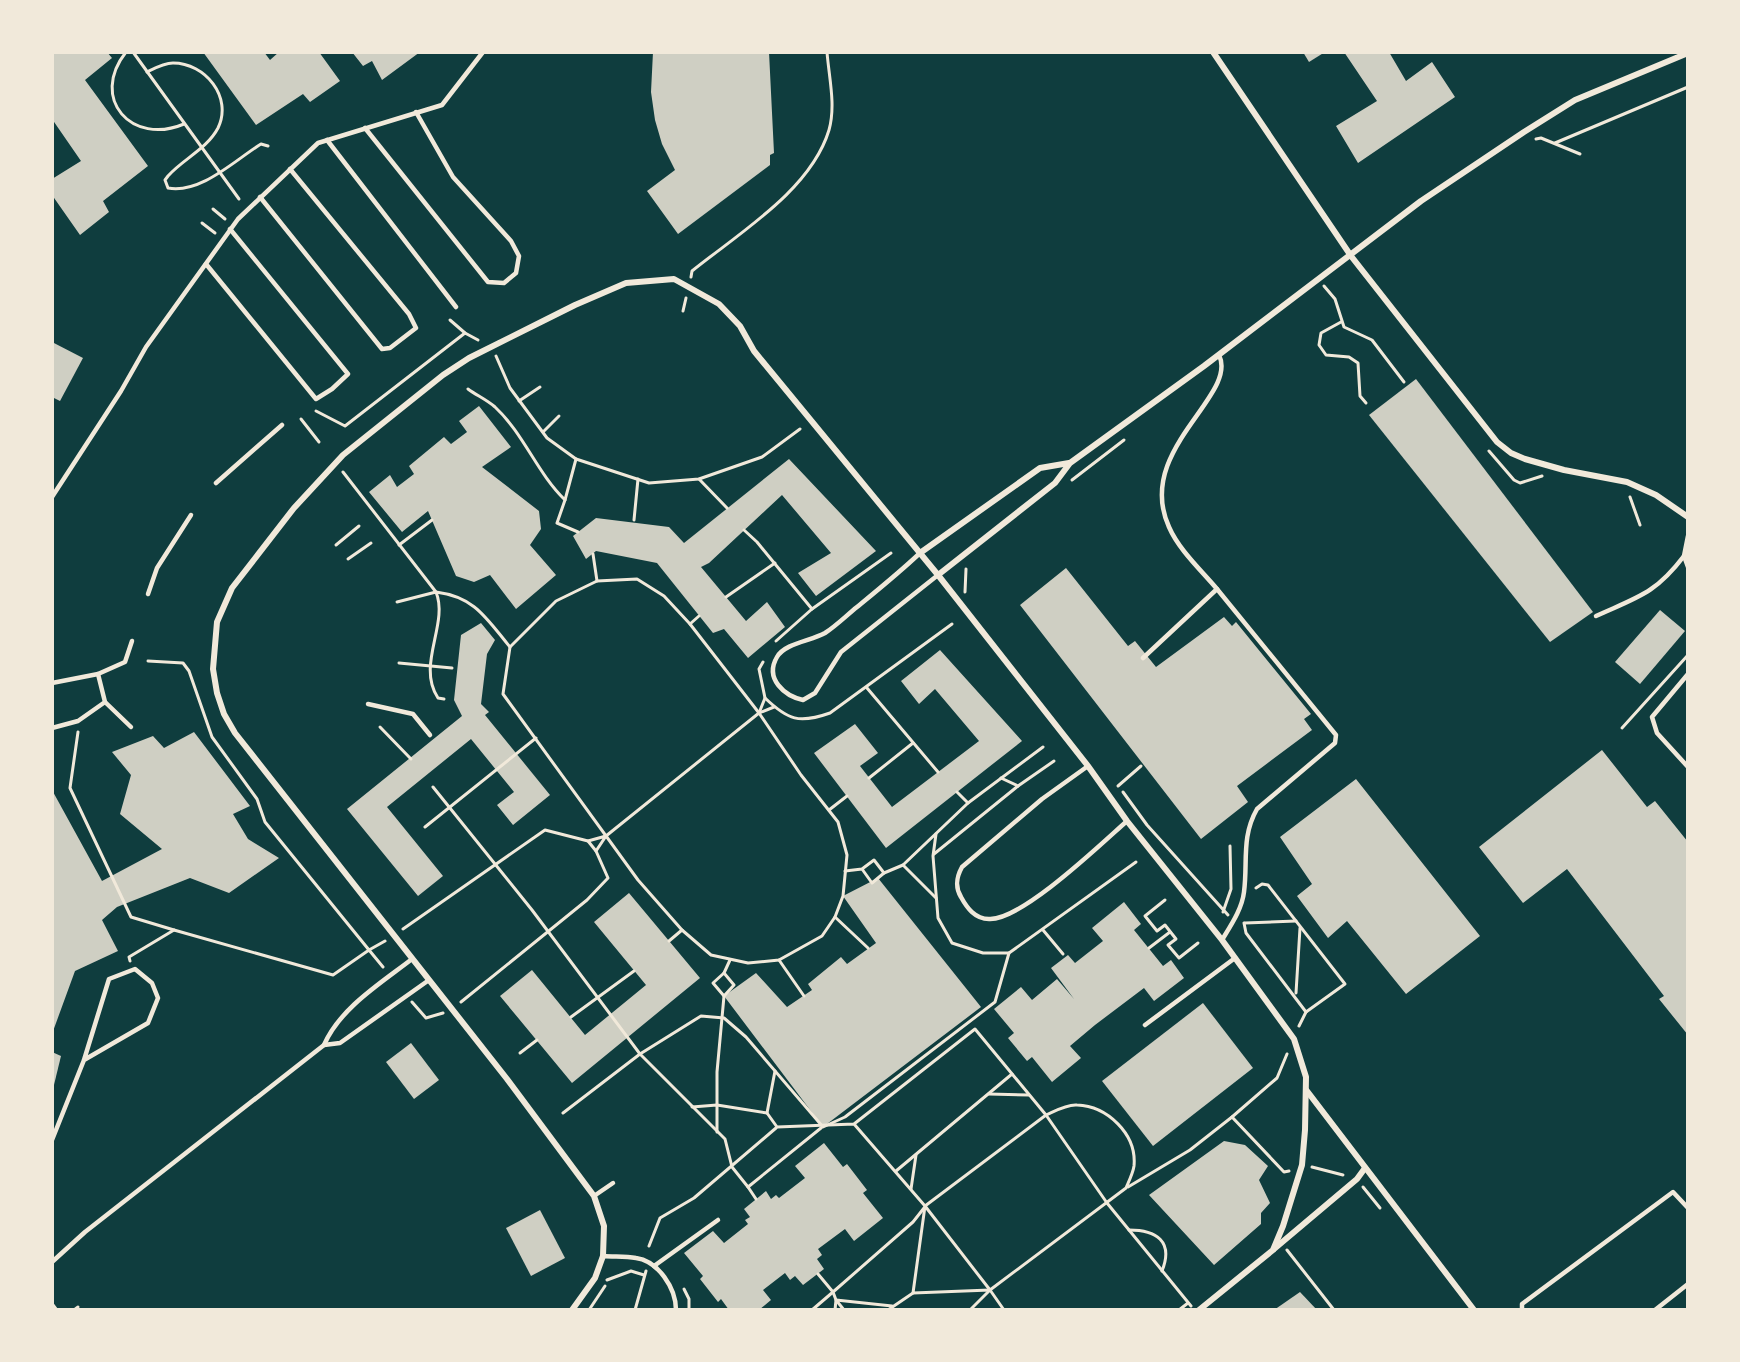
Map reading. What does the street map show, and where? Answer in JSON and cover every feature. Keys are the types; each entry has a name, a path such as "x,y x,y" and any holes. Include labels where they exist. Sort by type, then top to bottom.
{"street":[{"path":"1214,52 1351,255 1504,448 1525,459 1635,485 1656,495 1688,517"},
{"path":"938,575 1055,483 1070,463 1421,201 1575,100 1688,53"},
{"path":"572,1310 595,1278 603,1256 604,1226 594,1196 453,1010 236,734 224,714 217,693 213,645 222,608 232,588 294,508 351,448 443,375 575,305 626,283 674,279 719,304 740,326 754,351 920,552 1088,766 1127,821 1222,940 1294,1039 1304,1064 1307,1090 1302,1165 1284,1226 1273,1250"},
{"path":"920,552 1040,468 1070,463"},
{"path":"1307,1090 1474,1310"},
{"path":"1199,1310 1357,1179 1365,1168"}],"lane":[{"path":"52,497 121,392 146,347 232,227 260,197 318,143 442,105 483,52"},
{"path":"365,128 488,282 504,283 516,273 519,256 511,241 453,177 416,112"},
{"path":"327,140 456,307"},
{"path":"260,197 382,349 390,348 416,328 409,314 290,169"},
{"path":"206,264 316,399 332,389 348,374 232,227"},
{"path":"1219,354 1223,363 1221,379 1178,442 1166,467 1162,488 1168,526 1184,549 1336,735 1336,740 1257,810 1252,818 1245,843 1244,891 1234,918 1222,940"},
{"path":"216,483 282,425"},
{"path":"148,594 157,568 191,515"},
{"path":"1596,616 1650,592 1661,584 1684,556 1688,536"},
{"path":"920,552 904,568 825,632 784,649 776,658 773,671 776,682 783,691 790,697 804,700 815,693 841,652 938,575"},
{"path":"1684,556 1688,567"},
{"path":"1143,658 1217,589"},
{"path":"52,682 98,674 125,662 132,641"},
{"path":"98,674 105,702 131,727"},
{"path":"1688,674 1652,717 1657,733 1688,767"},
{"path":"52,728 78,721 105,702"},
{"path":"368,704 413,714 430,735"},
{"path":"1088,766 1032,807 962,867 957,882 958,892 965,904 980,918 993,919 1011,914 1055,883 1127,821"},
{"path":"52,1262 85,1232 324,1045 331,1029 346,1012 412,958"},
{"path":"1145,1024 1235,958"},
{"path":"52,1140 84,1060 109,979 135,969 152,983 158,998 148,1023 84,1060"},
{"path":"324,1045 340,1043 429,980"},
{"path":"594,1196 613,1183"},
{"path":"1522,1309 1522,1304 1672,1192 1688,1208"},
{"path":"654,1266 718,1220"},
{"path":"603,1256 637,1258 654,1266 666,1279 676,1300 676,1310"},
{"path":"1654,1310 1688,1284"}],"path":[{"path":"126,52 114,72 111,84 112,98 117,109 126,119 150,130 164,130 185,123"},
{"path":"133,52 239,199"},
{"path":"684,311 692,271 786,195 806,174 820,151 829,129 833,95 827,52"},
{"path":"147,72 161,65 180,64 200,70 218,91 222,112 213,137 174,169 165,180 165,185 172,189 183,187 220,172 261,144 268,146"},
{"path":"1555,142 1688,87"},
{"path":"1524,132 1531,141 1541,138 1580,154"},
{"path":"213,208 232,227"},
{"path":"202,223 223,239"},
{"path":"1332,278 1323,285 1335,299 1341,322 1348,330 1372,340 1404,382"},
{"path":"450,320 465,333 491,348 519,401 543,432 576,459 649,483 699,479 762,458 800,429"},
{"path":"1341,322 1321,333 1319,345 1326,355 1349,357 1358,363 1360,396 1366,404"},
{"path":"316,411 345,426 465,333"},
{"path":"519,401 540,387"},
{"path":"468,389 495,407 526,446 553,488 565,500"},
{"path":"543,432 559,416"},
{"path":"301,419 319,442"},
{"path":"1065,486 1131,435"},
{"path":"1486,448 1514,480 1520,483 1550,475"},
{"path":"576,459 557,523 578,532"},
{"path":"343,472 436,592 439,607 430,687 438,698 444,699"},
{"path":"634,519 638,479"},
{"path":"699,479 727,508"},
{"path":"1629,496 1634,504 1640,525"},
{"path":"399,545 432,519"},
{"path":"336,545 359,526"},
{"path":"744,530 775,563 812,609"},
{"path":"348,559 371,543"},
{"path":"773,643 812,609 891,553"},
{"path":"593,554 597,581"},
{"path":"726,597 775,563"},
{"path":"968,565 964,571 965,592 972,601"},
{"path":"638,579 664,596 690,624 759,713 838,822 847,855 843,896 836,917 822,936 779,960 748,963 711,956 682,930 638,880 503,694 510,647 556,601 597,581 638,579"},
{"path":"397,602 436,592 457,595 471,603 510,647"},
{"path":"690,624 699,616"},
{"path":"764,660 759,669 765,698 783,715 808,721 830,713 952,624"},
{"path":"1622,728 1688,655"},
{"path":"148,661 183,663 189,670 212,736 257,799 265,822 390,976"},
{"path":"399,663 452,668"},
{"path":"867,688 938,772"},
{"path":"759,713 765,698"},
{"path":"596,851 606,836 759,713 774,707"},
{"path":"78,721 78,746 70,788 131,917 333,975 545,830 588,841 606,836"},
{"path":"380,727 411,759"},
{"path":"425,827 450,810 536,738"},
{"path":"869,778 913,743"},
{"path":"862,869 872,883 884,873 903,865 968,803 1044,747"},
{"path":"933,856 1018,786 1054,760"},
{"path":"1118,786 1141,766"},
{"path":"1111,777 1147,825 1223,912 1245,923 1296,921"},
{"path":"1001,778 1018,786"},
{"path":"433,787 640,1054 725,1139 732,1167 756,1199"},
{"path":"957,792 968,803"},
{"path":"829,810 847,796"},
{"path":"936,834 933,856 938,918 952,943 983,953 1009,953 1136,861"},
{"path":"406,995 426,1018 453,1010 587,900 608,878 596,851 588,841"},
{"path":"1223,912 1231,890 1230,846"},
{"path":"845,871 862,869 874,860 884,873"},
{"path":"903,865 936,898"},
{"path":"970,1310 990,1290 1126,1188 1190,1150 1277,1078 1306,1012 1345,984 1268,885 1258,886 1254,897"},
{"path":"1165,900 1145,916 1157,931 1165,925 1176,939 1168,945 1179,958 1197,943"},
{"path":"1249,913 1245,923 1246,933 1296,995 1306,1012"},
{"path":"836,917 868,948"},
{"path":"1296,995 1300,928"},
{"path":"135,969 129,957 174,930"},
{"path":"669,941 682,930"},
{"path":"1043,930 1063,954"},
{"path":"1149,948 1170,932"},
{"path":"748,1187 823,1127 845,1117 995,1002 1009,953"},
{"path":"717,1132 717,1072 724,1018 724,996 713,983 724,973 730,960"},
{"path":"779,960 804,996"},
{"path":"571,1017 634,970"},
{"path":"724,973 734,985 724,996"},
{"path":"563,1113 640,1054 701,1016 724,1018 746,1037 823,1127"},
{"path":"649,1246 660,1218 694,1198 777,1127 854,1124 975,1029 1046,1115 1107,1203 1188,1302 1179,1310"},
{"path":"520,1053 537,1041"},
{"path":"767,1113 775,1071"},
{"path":"896,1171 1012,1074"},
{"path":"988,1094 1029,1095"},
{"path":"691,1107 717,1104 767,1113 777,1127"},
{"path":"812,1310 913,1222 925,1206 1046,1115 1076,1104 1101,1110 1120,1126 1132,1143 1134,1166 1126,1188"},
{"path":"1232,1117 1284,1172"},
{"path":"854,1124 925,1206 1004,1310"},
{"path":"911,1189 916,1154"},
{"path":"1302,1165 1357,1179"},
{"path":"913,1293 925,1206"},
{"path":"1129,1230 1148,1230 1163,1242 1167,1257 1162,1271"},
{"path":"1281,1243 1334,1310"},
{"path":"590,1310 600,1297 608,1279 631,1271 644,1275"},
{"path":"818,1274 844,1310"},
{"path":"836,1300 890,1308 913,1293 990,1290"},
{"path":"835,1310 836,1300"}],"building":[{"path":"52,52 107,52 112,58 85,80 148,166 103,201 109,212 80,235 52,195 52,179 81,161 52,119"},
{"path":"203,52 264,52 270,60 279,52 319,52 340,81 310,102 303,94 256,125"},
{"path":"352,52 420,52 382,80 372,61 363,66"},
{"path":"653,52 769,52 774,153 770,155 770,165 678,234 647,191 675,170 662,144 655,120 651,92"},
{"path":"1303,52 1325,52 1309,62"},
{"path":"1344,52 1389,52 1406,81 1432,62 1455,97 1358,163 1336,126 1377,101"},
{"path":"52,342 83,358 60,401 52,397"},
{"path":"1416,379 1593,612 1550,642 1369,415"},
{"path":"479,406 511,447 482,467 539,511 541,529 530,545 556,575 516,609 490,575 474,582 456,576 428,511 402,532 369,492 390,475 397,487 414,474 409,466 444,437 451,444 467,432 459,421"},
{"path":"789,459 876,551 816,596 798,573 831,553 782,495 709,563 701,567 746,621 767,602 785,627 748,658 724,629 713,633 657,563 596,551 586,559 573,536 596,518 669,527 684,543"},
{"path":"1066,568 1128,646 1135,641 1156,667 1224,617 1232,626 1236,622 1311,714 1304,719 1312,730 1237,786 1248,802 1201,839 1020,605"},
{"path":"1660,610 1685,631 1640,684 1615,662"},
{"path":"481,623 495,640 487,654 481,704 489,712 485,715 550,795 513,825 497,805 514,792 471,739 387,807 443,876 418,896 347,809 462,716 454,700 461,635"},
{"path":"940,650 1022,741 886,848 814,753 855,724 878,753 860,766 892,807 979,741 935,689 919,704 901,681"},
{"path":"194,732 250,806 233,814 248,839 279,858 229,893 190,878 117,907 102,920 118,951 75,971 52,1034 52,790 102,881 162,849 120,814 131,775 112,752 153,736 164,748"},
{"path":"1602,750 1647,807 1655,801 1688,842 1688,1035 1659,999 1664,996 1567,869 1523,903 1479,847"},
{"path":"1356,779 1480,936 1406,994 1347,921 1328,938 1297,896 1312,884 1280,837"},
{"path":"878,878 981,1007 823,1127 724,996 756,973 787,1007 812,990 808,984 841,957 847,964 876,943 843,896"},
{"path":"629,893 700,978 572,1083 500,996 532,970 585,1035 646,985 594,922"},
{"path":"1124,902 1141,924 1134,930 1163,966 1171,960 1184,978 1154,1001 1144,988 1095,1025 1070,1046 1081,1058 1052,1082 1032,1057 1027,1061 1008,1038 1014,1033 994,1009 1021,987 1032,1000 1057,979 1074,999 1051,968 1068,955 1075,963 1103,941 1092,928"},
{"path":"1203,1003 1253,1068 1153,1146 1102,1081"},
{"path":"411,1043 439,1080 414,1099 386,1062"},
{"path":"52,1052 61,1056 53,1089 52,1088"},
{"path":"1224,1141 1245,1145 1268,1166 1259,1180 1270,1203 1261,1213 1261,1224 1214,1265 1149,1195"},
{"path":"824,1143 843,1167 847,1164 867,1190 863,1193 883,1218 854,1241 845,1229 818,1249 822,1255 817,1259 824,1269 803,1285 795,1276 790,1280 785,1273 763,1290 771,1300 759,1310 729,1310 721,1299 718,1302 700,1279 703,1276 684,1253 713,1231 724,1243 748,1224 745,1220 750,1217 744,1209 766,1191 771,1199 776,1195 779,1198 805,1178 795,1166"},
{"path":"540,1210 565,1258 531,1276 506,1228"},
{"path":"1300,1292 1317,1310 1274,1310"}]}
